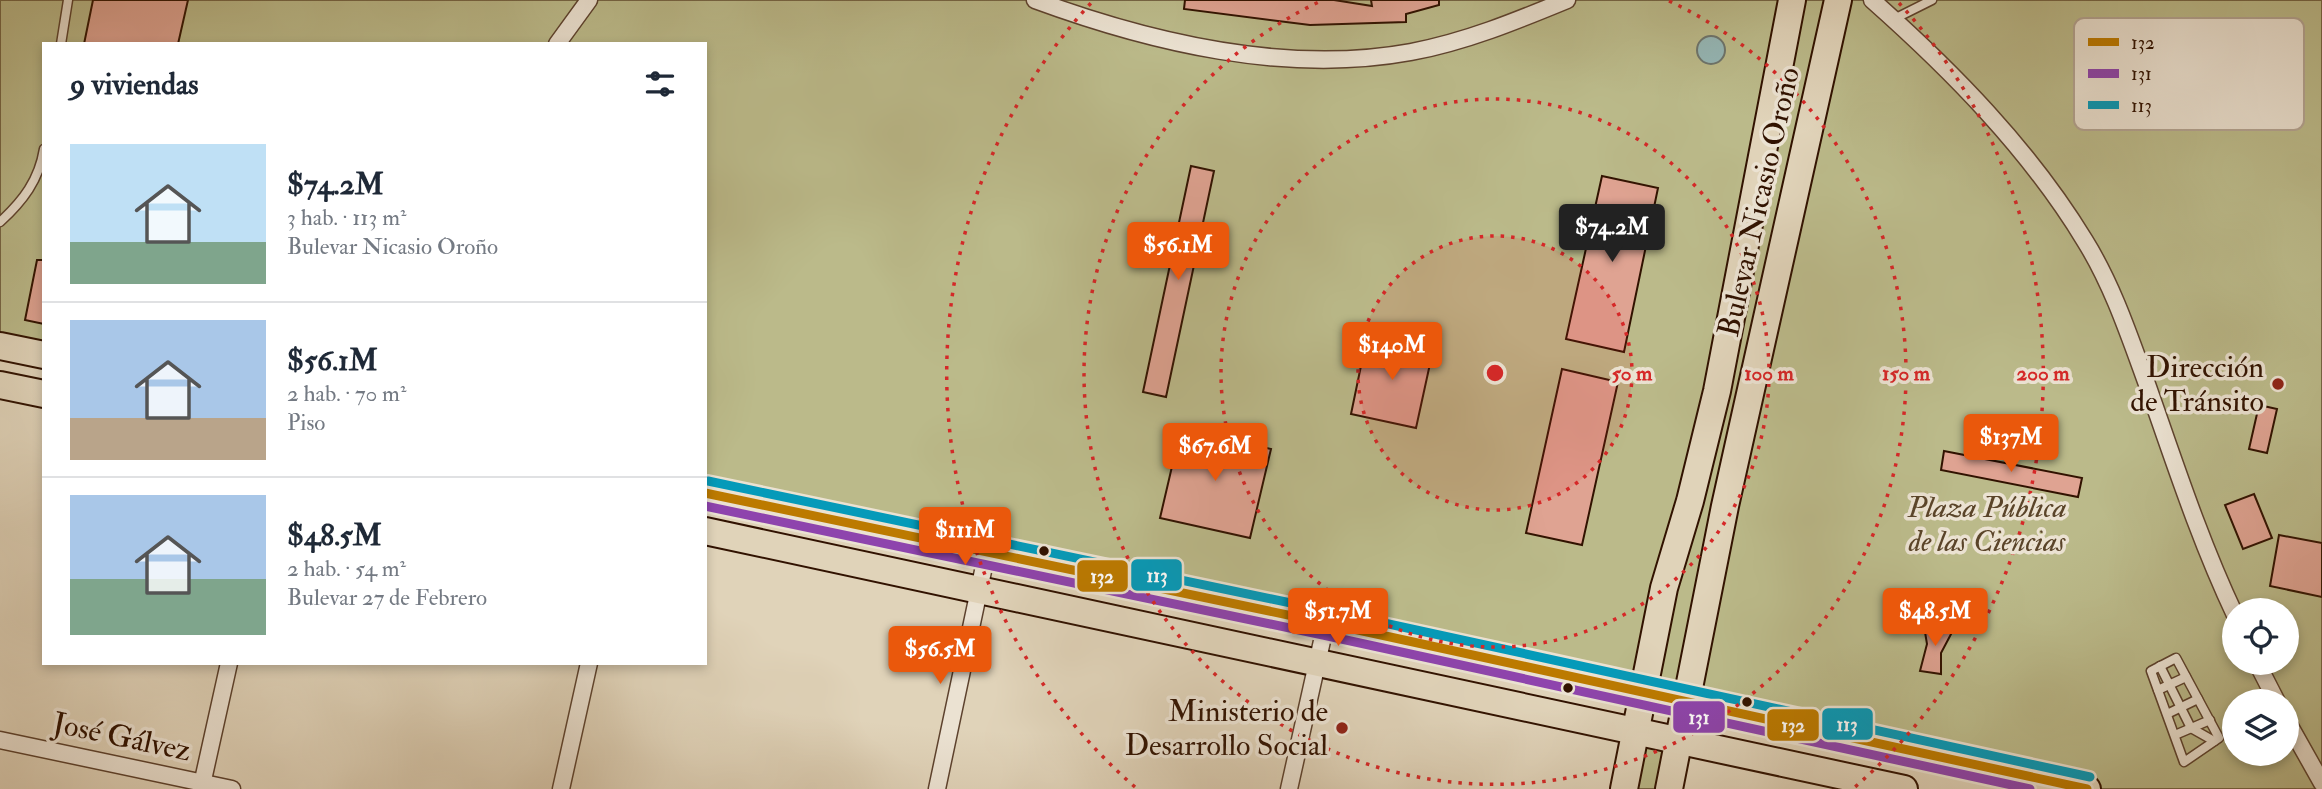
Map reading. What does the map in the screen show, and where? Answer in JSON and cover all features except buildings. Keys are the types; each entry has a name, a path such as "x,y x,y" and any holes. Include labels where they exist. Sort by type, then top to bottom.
{"main road":[{"name":"Bulevar Nicasio Oroño","path":"1624,789 1664,588 1690,501 1717,391 1792,0"},
{"name":"Bulevar Nicasio Oroño","path":"1669,789 1727,494 1838,0"},
{"path":"0,346 42,355"},
{"path":"0,385 42,394"},
{"path":"707,493 1644,692 2020,782 2087,789"},
{"path":"707,531 1678,743 1904,789"}],"street":[{"path":"1035,0 1081,17 1244,55 1323,59 1410,53 1482,34 1567,0"},
{"path":"1872,0 1963,84 2035,170 2086,242 2122,317 2213,567 2227,598"},
{"path":"558,42 589,1"},
{"path":"937,789 987,552"},
{"path":"1289,789 1326,623"},
{"path":"202,786 229,665"},
{"path":"561,789 589,665"},
{"name":"José Gálvez","path":"0,740 202,786 232,789"},
{"path":"2299,742 2322,783"}],"lane":[{"path":"61,42 68,0"},
{"path":"1893,19 1931,0"},
{"path":"0,222 20,203 40,171 42,160"},
{"path":"2176,658 2210,720 2217,739 2184,761 2151,671 2176,658"},
{"path":"2160,666 2191,728 2217,739"},
{"path":"2158,690 2186,677"},
{"path":"2167,714 2198,699"},
{"path":"2175,735 2210,720"}],"green space":[{"name":"Plaza Pública de las Ciencias","path":"0,0 2322,0 2322,789 2087,789 707,493 707,42 42,42 42,355 0,346"},
{"path":"1636,733 1678,743 1669,789 1624,789"}],"water":[{"path":"1711,36 1721,40 1725,50 1721,60 1711,64 1701,60 1697,50 1701,40"}],"transit line":[{"name":"113","path":"708,481 1329,611 2090,777"},
{"name":"132","path":"707,493 1326,623 2087,789"},
{"name":"131","path":"707,506 1323,635 2030,789"}],"place":[{"name":"Dirección de Tránsito","path":"2278,384"},
{"name":"Ministerio de Desarrollo Social","path":"1342,728"}]}
